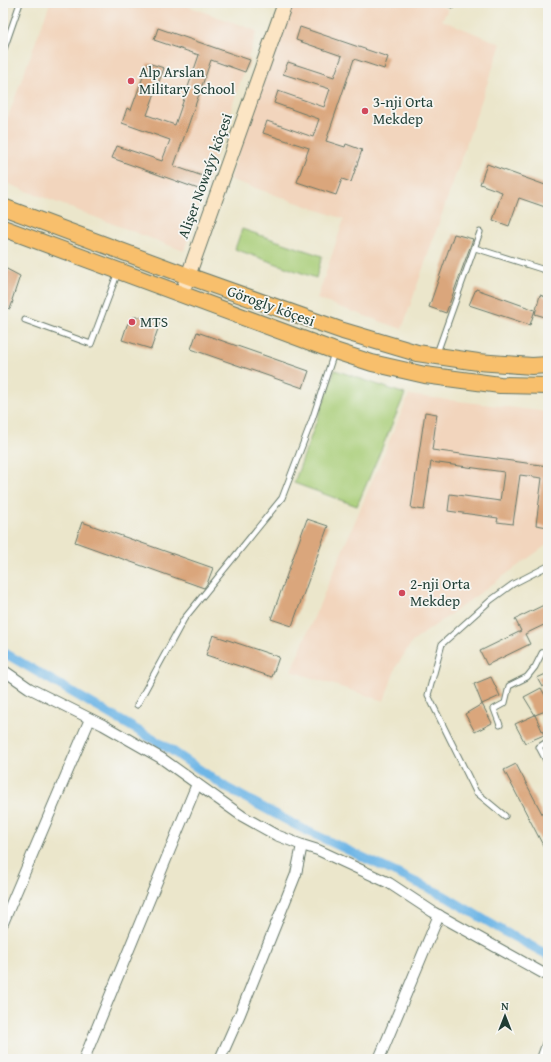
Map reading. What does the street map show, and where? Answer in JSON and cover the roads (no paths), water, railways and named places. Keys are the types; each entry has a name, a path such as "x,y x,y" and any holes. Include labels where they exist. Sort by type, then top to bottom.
{"main road":[{"name":"Görogly köçesi","path":"3,207 343,332 416,353 478,362 532,366 548,365"},
{"name":"Görogly köçesi","path":"3,228 372,363 425,375 500,386 548,386"}],"street":[{"name":"Alişer Nowaýy köçesi","path":"182,293 285,3"},
{"path":"3,670 29,688 77,711 161,758 242,816 276,835 318,850 389,883 439,915 548,976"},
{"path":"3,923 90,719"},
{"path":"84,1059 197,784"},
{"path":"220,1059 240,1014 296,874 302,845"},
{"path":"379,1059 439,915"},
{"path":"542,1059 548,1042"}],"lane":[{"path":"3,52 20,3"},
{"path":"447,3 453,5 454,3"},
{"path":"436,356 480,232"},
{"path":"474,248 548,271"},
{"path":"24,320 92,344 118,271"},
{"path":"137,705 184,619 282,498 312,420 335,350"},
{"path":"505,816 476,792 428,695 442,644 491,600 513,584 548,566"},
{"path":"500,725 494,709 505,703 509,686 527,677 535,667 542,653 548,650"},
{"path":"548,741 539,747 548,764"}],"waterway":[{"path":"3,652 168,748 227,788 303,829 443,895 505,932 548,955"}],"place":[{"name":"Alp Arslan Military School","path":"131,81"},
{"name":"3-nji Orta Mekdep","path":"365,111"},
{"name":"MTS","path":"132,322"},
{"name":"2-nji Orta Mekdep","path":"402,593"}]}
